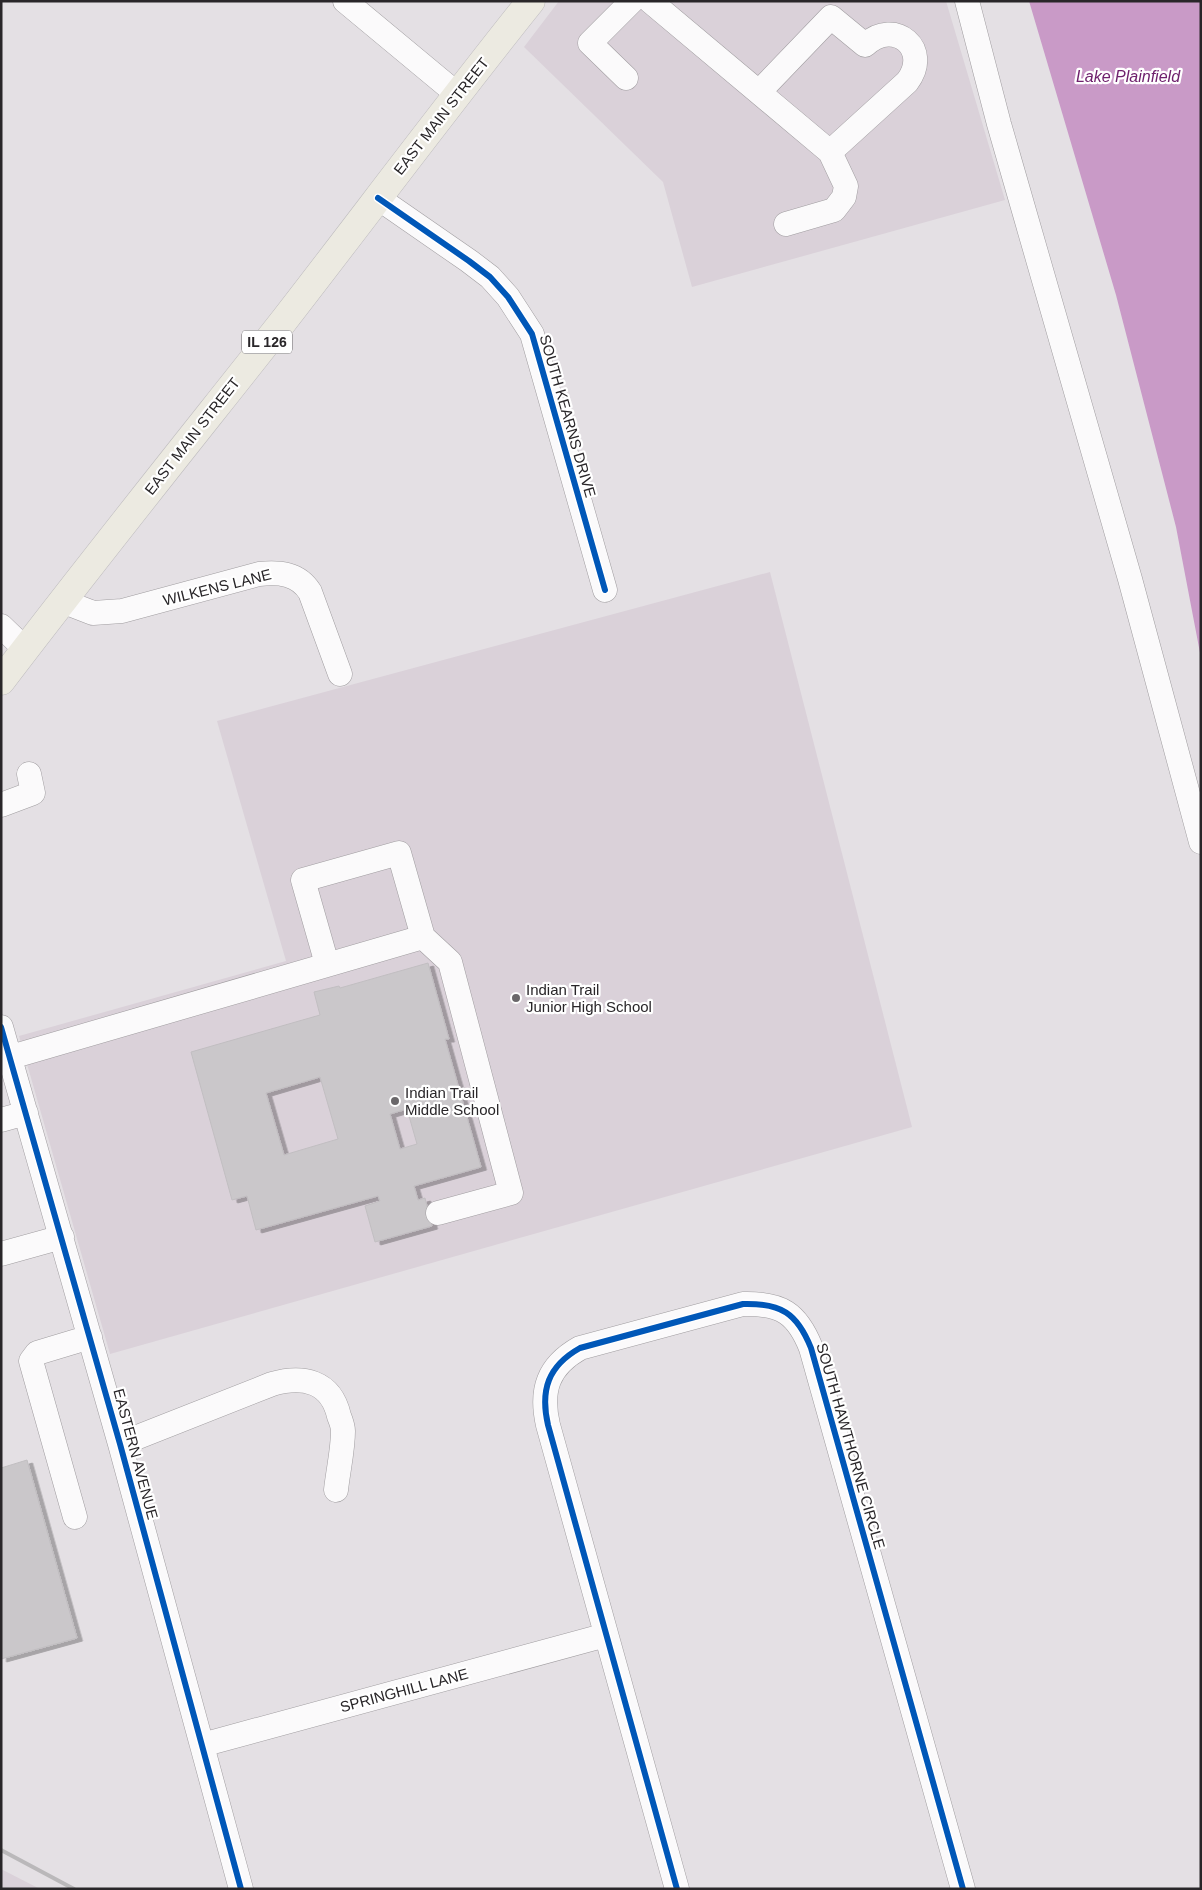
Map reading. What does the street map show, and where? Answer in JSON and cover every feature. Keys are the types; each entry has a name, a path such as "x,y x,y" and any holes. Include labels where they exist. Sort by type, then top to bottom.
{"main road":[{"name":"EAST MAIN STREET","path":"1,681 378,198 456,94 531,1"}],"street":[{"path":"345,1 456,94"},
{"path":"626,78 590,43 632,1"},
{"path":"650,1 830,152 846,186 844,197 834,210 786,224"},
{"path":"967,1 999,124 1130,579 1201,842"},
{"path":"759,92 831,17 866,45 880,35 890,34 899,36 907,41 913,48 916,57 913,75 830,152"},
{"name":"SOUTH KEARNS DRIVE","path":"378,198 469,261 490,278 508,297 532,334 605,590"},
{"name":"WILKENS LANE","path":"62,601 93,613 122,611 259,574 279,572 293,576 305,584 310,592 340,674"},
{"path":"1,626 25,650"},
{"path":"1,806 33,793 29,774"},
{"path":"327,964 303,880 399,853 423,937 450,962 511,1193 438,1213"},
{"path":"10,1057 423,937"},
{"name":"EASTERN AVENUE","path":"1,1027 120,1444 241,1889"},
{"path":"1,1120 26,1113"},
{"path":"1,1254 62,1237"},
{"name":"SOUTH HAWTHORNE CIRCLE","path":"678,1889 544,1410 544,1398 550,1377 561,1361 580,1348 743,1304 777,1307 787,1313 801,1325 811,1348 963,1889"},
{"path":"75,1517 31,1361 37,1353 90,1337"},
{"path":"120,1444 272,1384 288,1379 302,1380 316,1384 327,1391 337,1406 343,1430 336,1490"},
{"name":"SPRINGHILL LANE","path":"202,1745 606,1635"}],"shaded area":[{"path":"559,1 946,1 1005,200 692,287 663,182 524,47"},
{"name":"Indian Trail Junior High School","path":"770,572 912,1127 110,1354 19,1036 286,961 217,721"},
{"path":"1,1869 40,1889 1,1889"}],"water":[{"name":"Lake Plainfield","path":"1029,1 1201,1 1201,658 1176,527 1116,295"}],"building":[{"name":"Indian Trail Middle School","path":"428,963 449,1039 445,1039 481,1167 414,1186 418,1200 425,1198 432,1226 375,1242 365,1206 380,1201 378,1196 256,1230 247,1196 232,1200 191,1052 320,1015 314,992 339,986 340,988","holes":["320,1077 338,1139 284,1155 266,1093","407,1109 417,1144 400,1149 390,1114"]},
{"path":"27,1460 77,1638 1,1659 1,1468"}],"railway":[{"path":"1,1850 74,1889"}],"cycle path":[{"path":"378,198 490,277 508,297 532,334 605,590"},
{"path":"1,1027 120,1444 241,1889"},
{"path":"677,1889 548,1425 545,1401 546,1390 549,1380 560,1363 580,1348 743,1304 768,1306 786,1312 800,1326 811,1348 963,1889"}],"place":[{"name":"Indian Trail Junior High School","path":"516,998"},
{"name":"Indian Trail Middle School","path":"395,1101"}]}
